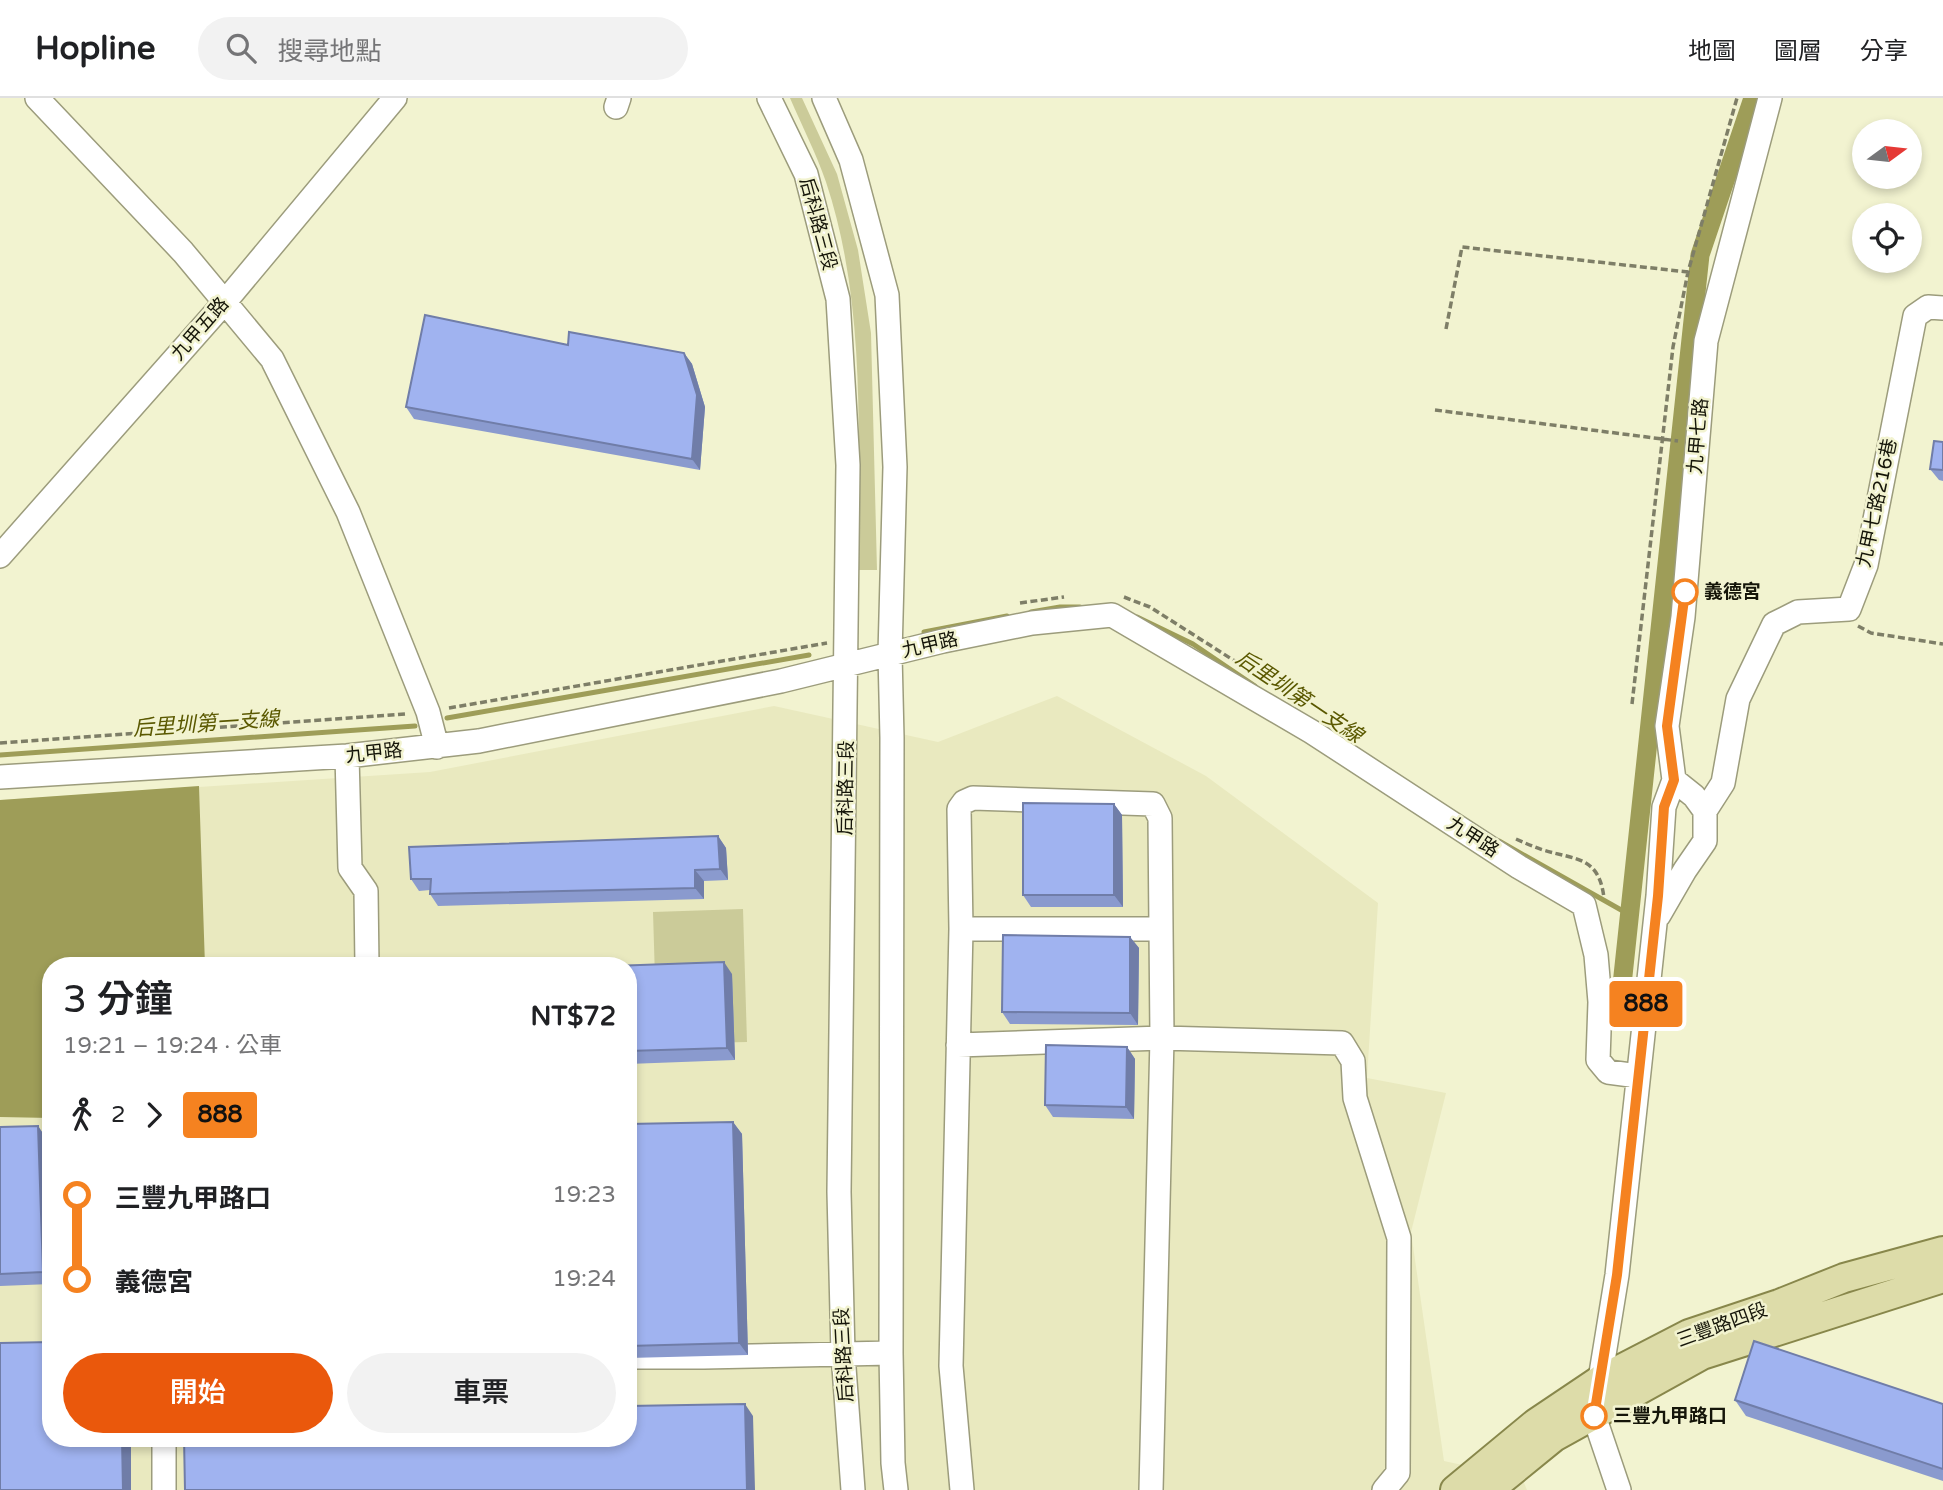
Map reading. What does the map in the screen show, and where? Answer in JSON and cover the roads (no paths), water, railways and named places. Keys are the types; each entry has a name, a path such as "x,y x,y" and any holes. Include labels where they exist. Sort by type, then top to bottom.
{"main road":[{"name":"三豐路四段","path":"1455,1490 1536,1423 1600,1380 1689,1334 1779,1304 1844,1278 1943,1251"},
{"name":"三豐路四段","path":"1489,1490 1554,1437 1702,1356 1943,1278"}],"street":[{"path":"37,98 183,251 272,359 348,512 428,712 437,747"},
{"name":"九甲五路","path":"0,556 224,303 395,98"},
{"name":"后科路三段","path":"769,98 806,174 838,299 848,465 839,1192 843,1354 853,1490"},
{"path":"824,98 851,160 887,295 895,467 890,654 891,1353 896,1490"},
{"name":"九甲七路","path":"1619,1490 1594,1416 1617,1275 1655,922 1664,807 1674,780 1667,726 1683,617 1706,341 1770,98"},
{"name":"九甲七路216巷","path":"1705,811 1723,783 1738,699 1774,624 1798,612 1849,609 1866,565 1915,316 1928,307 1943,308"},
{"name":"九甲路","path":"0,777 347,756 479,741 781,681 1032,623 1112,615 1312,732 1519,867 1584,905 1596,955 1600,1002 1598,1060 1608,1072 1638,1076"},
{"path":"347,756 350,868 366,891 367,957"},
{"path":"1674,780 1694,796 1705,811"},
{"path":"962,1490 951,1366 961,929 959,809 964,802 973,799 1153,803 1160,818 1162,1038 1151,1490"},
{"name":"九甲七路","path":"1655,922 1704,841 1705,811"},
{"path":"961,929 1160,929"},
{"path":"958,1045 1162,1038 1342,1043 1353,1061 1355,1098 1399,1238 1398,1474 1384,1490"},
{"path":"637,1357 891,1353"},
{"path":"164,1447 164,1490"}],"waterway":[{"path":"1619,1013 1700,255 1753,98"},
{"name":"后里圳第一支線","path":"1031,612 1080,607"},
{"name":"后里圳第一支線","path":"924,632 1007,616"},
{"name":"后里圳第一支線","path":"1137,617 1193,644 1255,686"},
{"name":"后里圳第一支線","path":"447,718 809,655"},
{"name":"后里圳第一支線","path":"0,755 415,726"},
{"name":"后里圳第一支線","path":"1499,841 1630,915"}],"place":[{"name":"義德宮","path":"1685,592"},
{"name":"三豐九甲路口","path":"1594,1416"}]}
